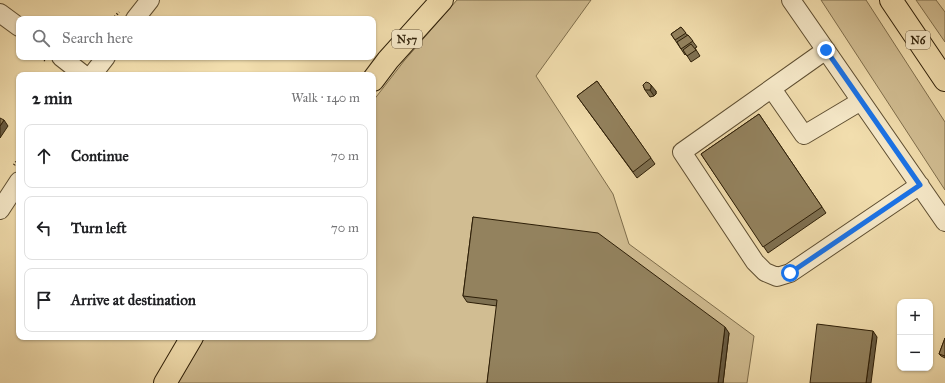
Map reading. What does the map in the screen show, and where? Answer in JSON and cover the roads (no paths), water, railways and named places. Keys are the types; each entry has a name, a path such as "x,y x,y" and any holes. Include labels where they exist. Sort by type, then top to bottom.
{"main road":[{"name":"N57","path":"376,76 388,60 442,0"},
{"name":"N6","path":"891,0 945,80"},
{"path":"165,383 190,340"}],"street":[{"path":"137,16 150,0"},
{"path":"791,0 920,185 936,212 945,222"},
{"path":"0,13 16,25"},
{"path":"826,50 682,152 755,262 765,272 776,276 790,273 920,185"},
{"path":"65,60 80,72"},
{"path":"94,72 104,60"},
{"path":"772,89 804,135 861,101"},
{"path":"0,210 16,186"}]}
